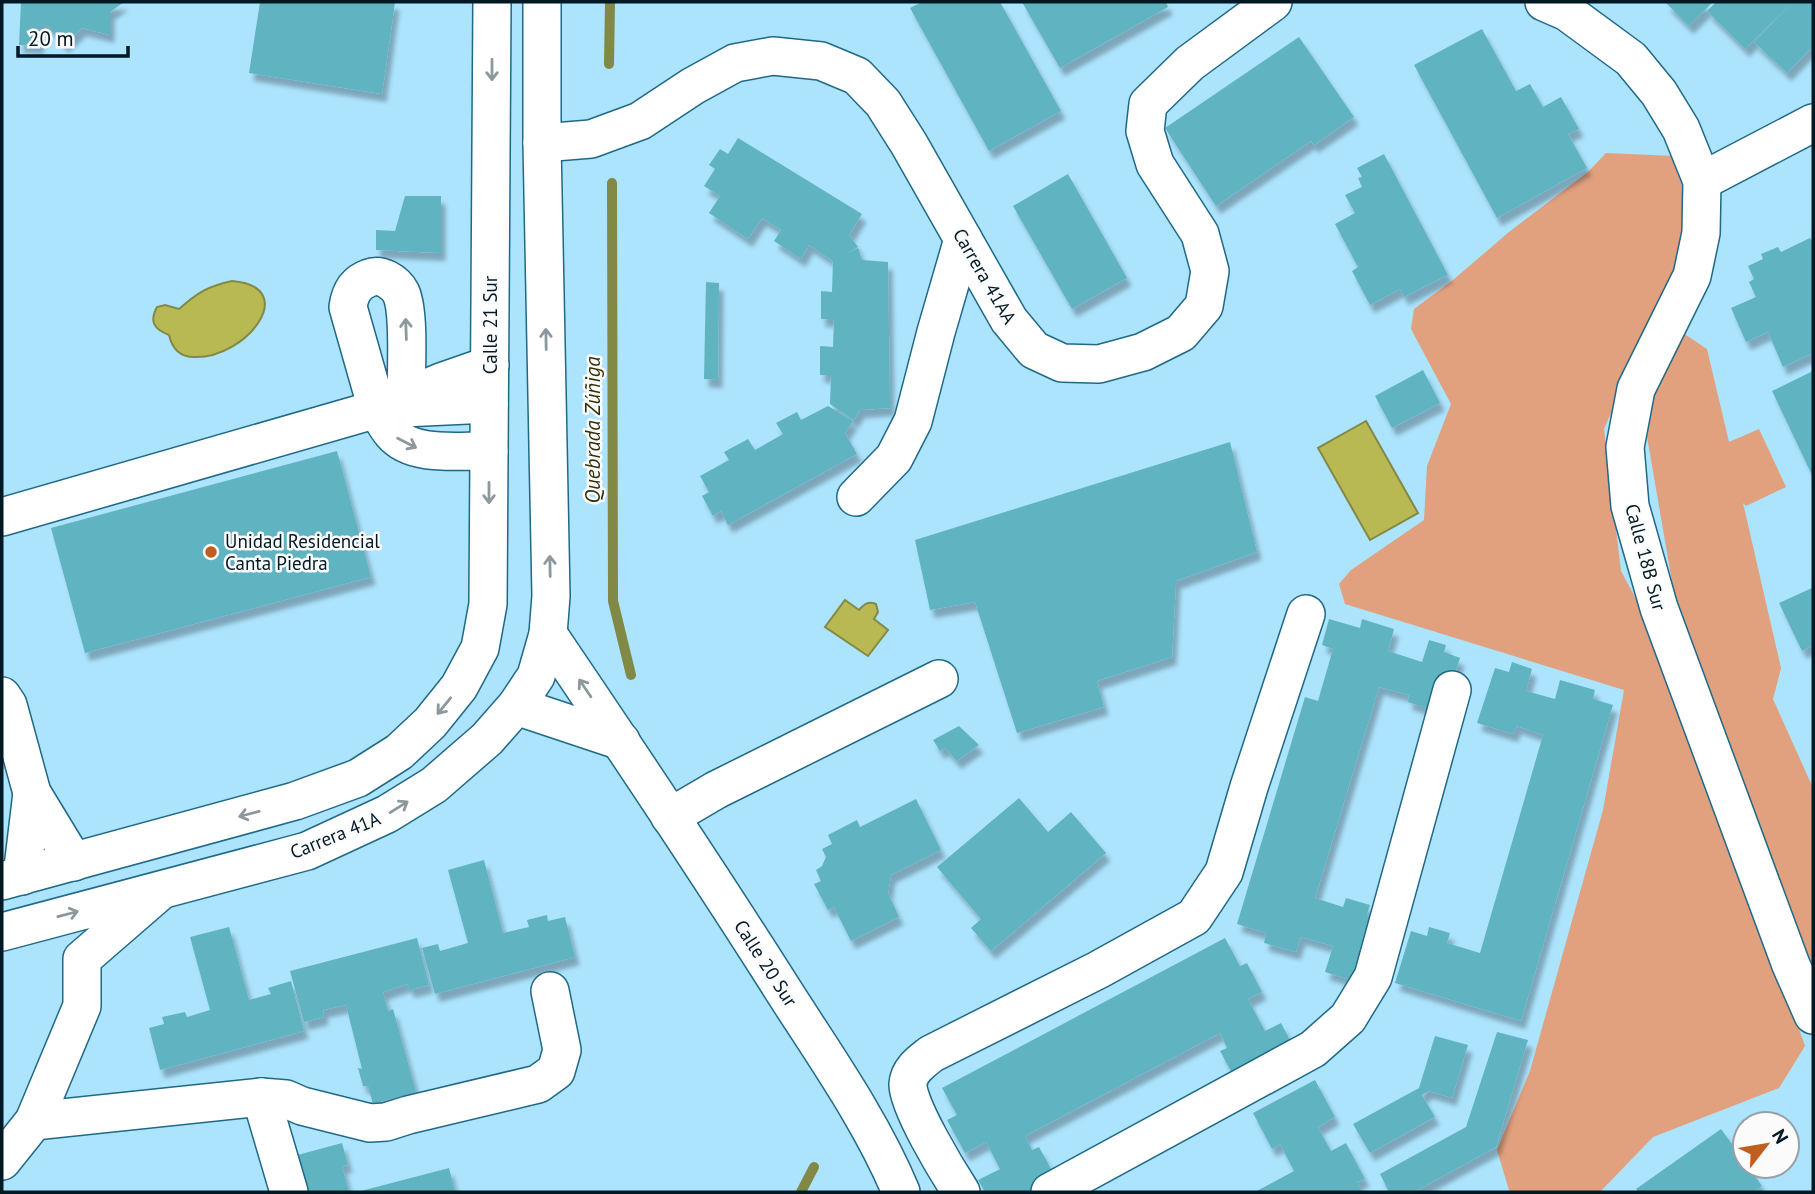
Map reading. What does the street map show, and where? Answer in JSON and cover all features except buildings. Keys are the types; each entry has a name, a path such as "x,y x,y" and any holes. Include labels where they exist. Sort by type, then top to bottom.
{"street":[{"name":"Calle 21 Sur","path":"74,862 295,801 359,778 399,752 430,723 459,687 480,648 488,604 492,2"},
{"path":"542,2 550,582 548,635"},
{"name":"Carrera 41AA","path":"542,143 591,139 640,121 693,86 735,63 773,56 821,61 857,76 883,103 1009,320 1034,350 1062,363 1099,364 1143,352 1181,333 1204,306 1210,271 1200,234 1155,164 1145,131 1148,104 1190,63 1273,2"},
{"name":"Calle 18B Sur","path":"1561,5 1630,59 1659,93 1681,129 1702,181 1701,233 1692,276 1636,389 1625,447 1630,506 1659,608 1791,965 1813,1015"},
{"path":"1702,181 1813,122"},
{"path":"856,497 894,458 912,421 963,239"},
{"path":"2,517 392,403 490,365"},
{"path":"392,403 489,404"},
{"path":"392,403 394,436 409,446 425,451 489,451"},
{"path":"961,1192 916,1112 908,1084 912,1070 930,1054 1098,970 1195,917 1224,872 1306,614"},
{"name":"Carrera 41A","path":"2,932 307,850 387,814 434,785 488,739 516,706 536,676 548,635"},
{"name":"Calle 20 Sur","path":"548,635 621,741 856,1104 888,1161 901,1192"},
{"path":"670,817 727,785 939,679"},
{"path":"1050,1192 1313,1049 1348,1018 1373,977 1452,690"},
{"path":"2,696 8,705 32,793 74,862 12,879 32,793"},
{"path":"516,706 621,741"},
{"path":"2,1161 34,1121 82,1006 82,959 163,889"},
{"path":"34,1121 261,1097 286,1099 302,1106 370,1122 386,1122 538,1084 556,1071 562,1050 550,991"},
{"path":"261,1097 289,1192"}],"shaded area":[{"path":"1606,153 1673,156 1694,192 1687,241 1604,429 1621,571 1670,662 1805,1046 1779,1088 1653,1137 1600,1192 1512,1192 1509,1190 1497,1150 1530,1071 1603,810 1624,690 1345,604 1339,584 1351,570 1424,520 1427,466 1451,404 1411,329 1414,309 1588,172"},
{"path":"232,281 253,286 263,296 264,308 259,322 232,347 213,355 185,355 175,348 169,335 154,324 153,317 157,307 165,305 179,309 203,291"},
{"path":"1683,333 1707,349 1729,442 1759,429 1786,487 1746,506 1743,503 1781,668 1773,699 1813,788 1813,968 1676,605 1644,419 1668,342"},
{"path":"1366,421 1418,513 1370,540 1318,448"},
{"path":"845,600 859,610 866,604 876,604 878,612 874,619 888,630 868,656 825,627"}],"waterway":[{"name":"Quebrada Zúñiga","path":"609,64 610,2"},
{"name":"Quebrada Zúñiga","path":"612,183 613,601 631,675"},
{"name":"Quebrada Zúñiga","path":"801,1192 814,1167"}],"place":[{"name":"Unidad Residencial Canta Piedra","path":"211,552"}]}
